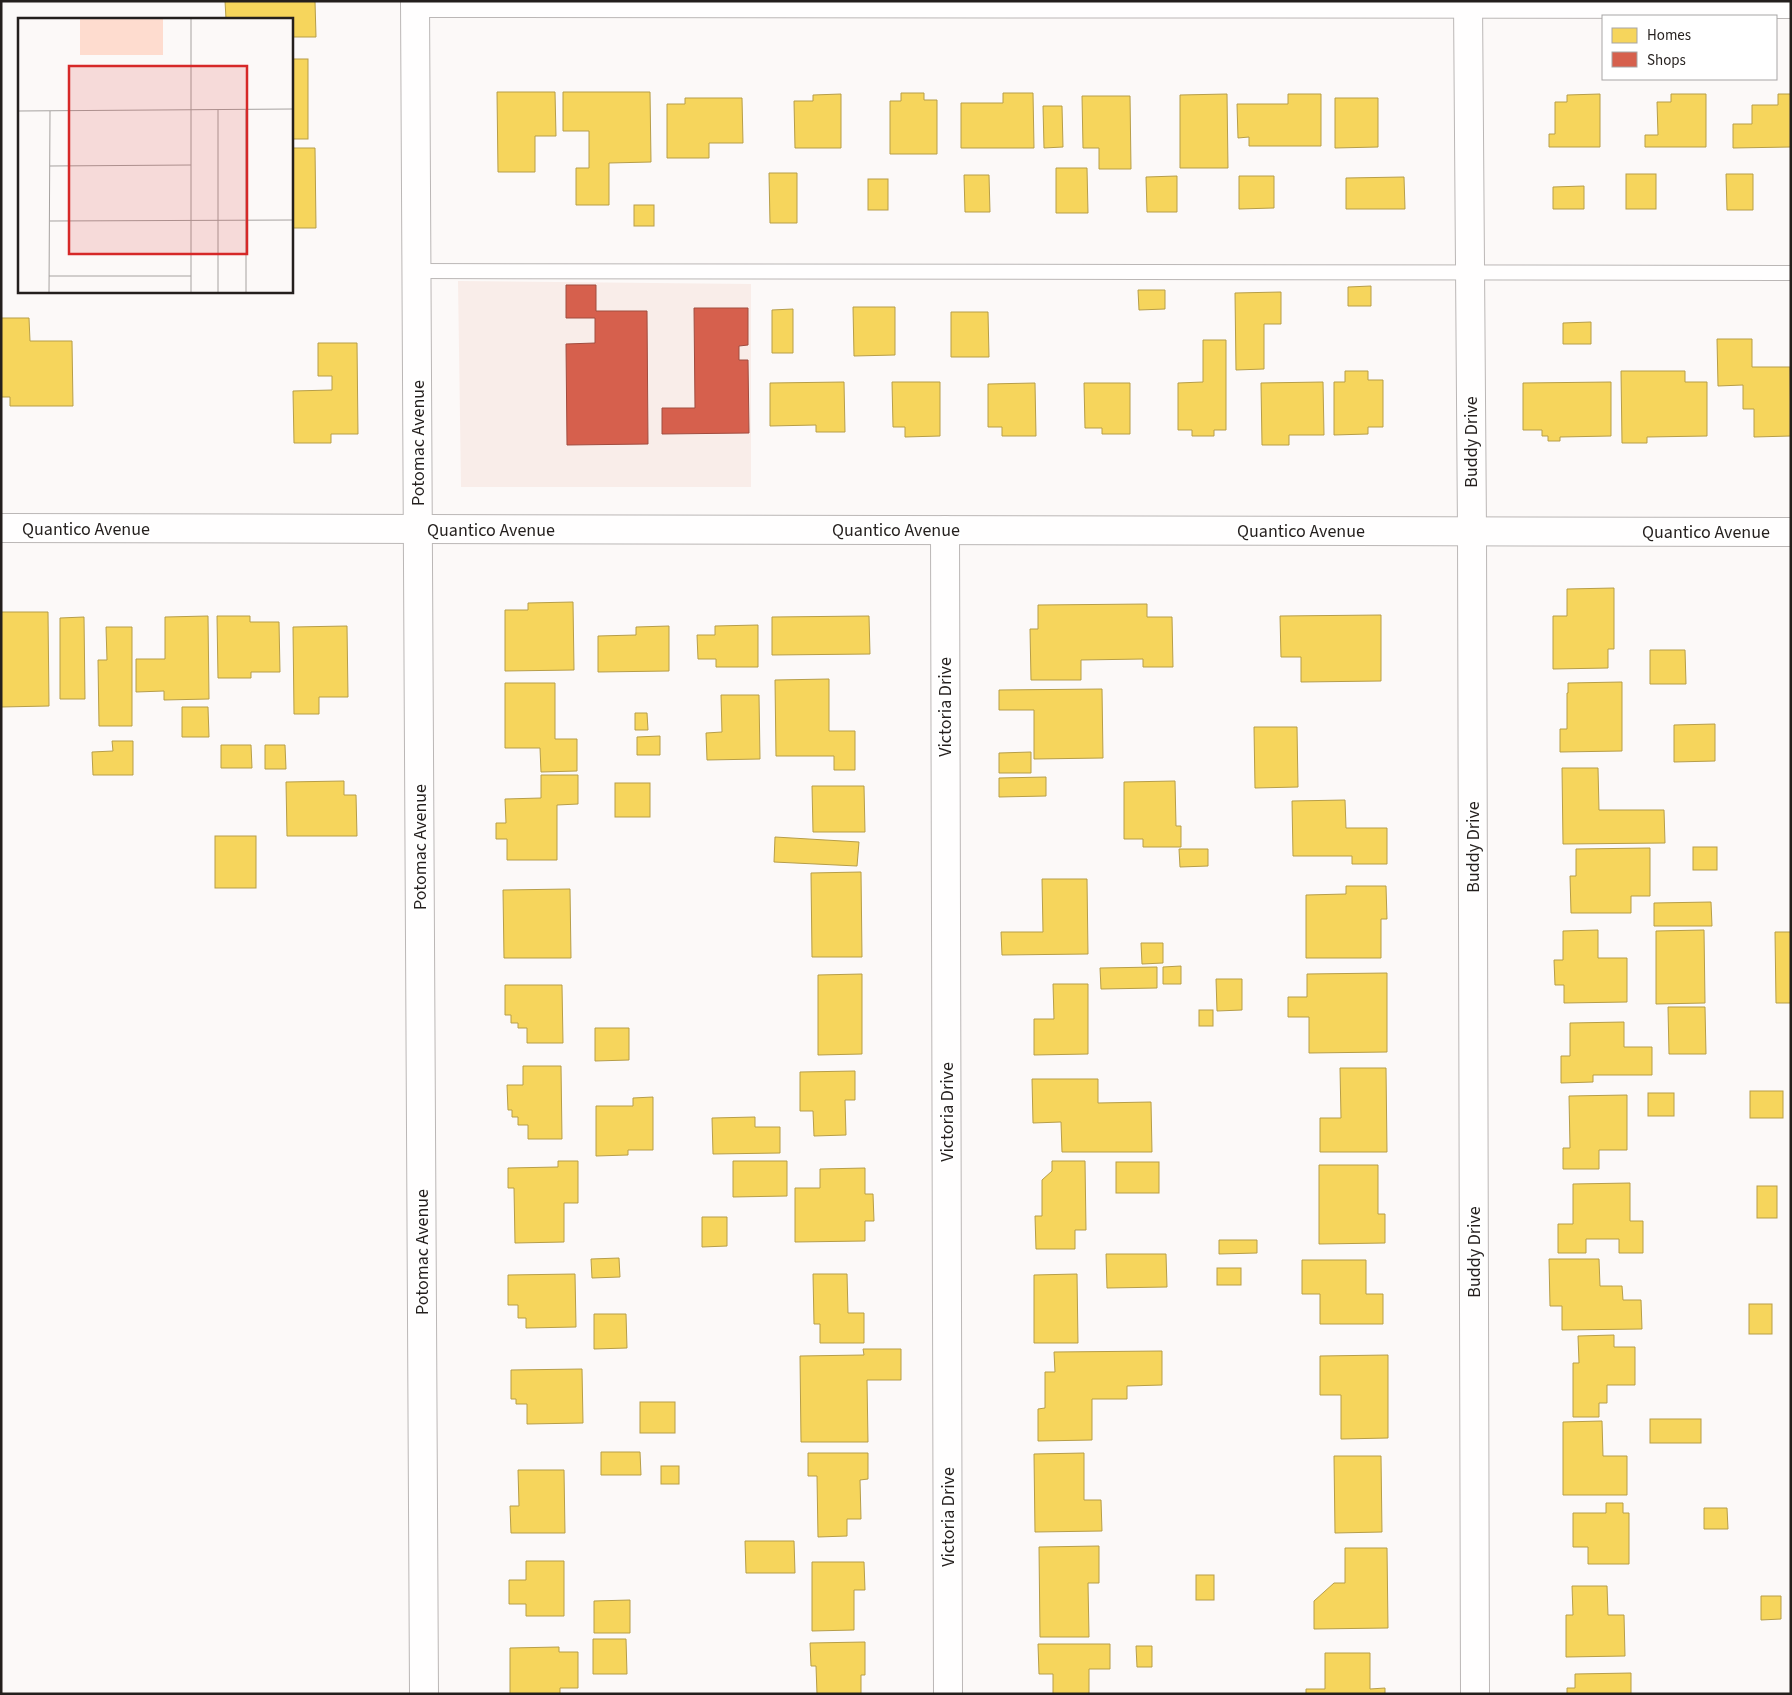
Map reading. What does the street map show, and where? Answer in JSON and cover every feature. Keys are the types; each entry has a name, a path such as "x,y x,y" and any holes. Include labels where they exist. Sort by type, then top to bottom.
{"street":[{"path":"415,2 1791,4"},
{"name":"Potomac Avenue","path":"415,2 424,1694"},
{"name":"Buddy Drive","path":"1468,3 1472,532 1475,1694"},
{"name":"Quantico Avenue","path":"1,528 1791,532"},
{"name":"Victoria Drive","path":"945,530 948,1694"}],"lane":[{"path":"417,271 1791,273"}],"shaded area":[{"path":"458,281 751,284 751,487 461,487"}],"building: Homes":[{"path":"225,1 315,1 316,37 292,37 292,18 226,18"},
{"path":"292,59 308,59 308,139 292,139"},
{"path":"497,92 555,92 556,136 535,136 535,172 498,172"},
{"path":"563,92 650,92 651,162 609,163 609,205 576,205 576,168 589,168 589,131 563,131"},
{"path":"901,93 924,93 924,100 937,100 937,154 890,154 890,101 901,101"},
{"path":"1003,93 1033,93 1034,148 961,148 961,103 1003,103"},
{"path":"841,94 841,148 795,148 794,101 813,101 813,95"},
{"path":"1227,94 1228,168 1180,168 1180,95"},
{"path":"1288,94 1321,94 1321,146 1249,146 1249,137 1238,138 1237,104 1288,104"},
{"path":"1600,94 1600,147 1549,147 1549,134 1555,134 1555,102 1567,102 1567,95"},
{"path":"1671,94 1706,94 1706,147 1645,147 1645,135 1658,135 1657,102 1671,102"},
{"path":"1778,94 1791,94 1791,147 1733,148 1733,124 1752,124 1752,105 1778,105"},
{"path":"1082,96 1130,96 1131,169 1099,169 1099,148 1083,148"},
{"path":"685,98 742,98 743,143 709,143 709,158 667,158 667,104 685,104"},
{"path":"1335,98 1378,98 1378,147 1335,148"},
{"path":"1043,106 1062,106 1063,147 1044,148"},
{"path":"292,148 315,148 316,228 292,228"},
{"path":"1056,168 1087,168 1088,213 1056,213"},
{"path":"769,173 797,173 797,223 770,223"},
{"path":"1626,174 1656,174 1656,209 1626,209"},
{"path":"1726,174 1753,174 1753,210 1727,210"},
{"path":"964,175 989,175 990,212 965,212"},
{"path":"1177,176 1177,212 1147,212 1146,177"},
{"path":"1239,176 1274,176 1274,208 1239,209"},
{"path":"1404,177 1405,209 1346,209 1346,178"},
{"path":"868,179 888,179 888,210 868,210"},
{"path":"1584,186 1584,209 1553,209 1553,187"},
{"path":"634,205 654,205 654,226 634,226"},
{"path":"1371,286 1371,306 1348,306 1348,287"},
{"path":"1138,290 1165,290 1165,309 1139,310"},
{"path":"1281,292 1281,324 1264,324 1264,369 1236,370 1235,293"},
{"path":"853,307 895,307 895,355 854,356"},
{"path":"793,309 793,353 772,353 772,310"},
{"path":"951,312 988,312 989,357 951,357"},
{"path":"1,318 29,318 30,341 72,341 73,406 10,406 10,397 1,397"},
{"path":"1591,322 1591,344 1563,344 1563,323"},
{"path":"1717,339 1752,339 1752,367 1790,367 1791,436 1754,437 1754,409 1743,409 1743,385 1718,386"},
{"path":"1203,340 1226,340 1226,430 1214,430 1214,436 1192,436 1192,430 1178,430 1178,383 1203,382"},
{"path":"318,343 357,343 358,434 331,434 331,443 294,443 293,391 332,390 332,376 318,376"},
{"path":"1345,371 1368,371 1368,380 1383,380 1383,427 1368,427 1368,434 1334,435 1334,382 1345,382"},
{"path":"1621,371 1685,371 1685,382 1707,382 1707,436 1647,437 1647,443 1622,443"},
{"path":"844,382 845,432 816,432 816,425 770,426 770,383"},
{"path":"892,382 940,382 940,436 905,437 905,427 893,427"},
{"path":"1323,382 1324,435 1289,435 1289,445 1262,445 1261,383"},
{"path":"1611,382 1611,436 1560,437 1560,441 1548,441 1548,436 1542,436 1542,430 1523,430 1523,383"},
{"path":"1035,383 1036,436 1002,436 1002,427 988,427 988,384"},
{"path":"1084,383 1130,383 1130,434 1102,434 1102,428 1085,428"},
{"path":"1614,588 1614,649 1608,649 1608,668 1553,669 1553,616 1567,616 1567,589"},
{"path":"573,602 574,670 505,671 505,610 528,610 528,603"},
{"path":"1147,604 1147,617 1172,617 1173,667 1143,667 1143,659 1081,660 1081,680 1031,680 1030,629 1038,629 1038,605"},
{"path":"1,612 48,612 49,706 1,707"},
{"path":"1381,615 1381,681 1301,682 1301,657 1281,657 1280,616"},
{"path":"208,616 209,699 164,700 164,691 136,692 136,659 165,659 165,617"},
{"path":"217,616 250,616 250,622 279,622 280,672 251,672 251,678 218,678"},
{"path":"869,616 870,654 772,655 772,617"},
{"path":"84,617 85,699 60,699 60,618"},
{"path":"758,625 758,667 716,667 716,659 698,659 697,635 715,635 715,626"},
{"path":"347,626 348,697 319,697 319,714 294,714 293,627"},
{"path":"669,626 669,671 598,672 598,636 636,635 636,627"},
{"path":"106,627 132,627 132,726 99,726 98,660 107,660"},
{"path":"1650,650 1685,650 1686,684 1650,684"},
{"path":"829,679 829,731 855,731 855,770 834,770 834,756 776,756 775,680"},
{"path":"1622,682 1622,751 1560,752 1560,729 1567,729 1568,683"},
{"path":"505,683 555,683 555,739 577,739 577,771 541,772 540,748 505,748"},
{"path":"1102,689 1103,758 1034,759 1034,710 999,710 999,690"},
{"path":"721,695 759,695 760,759 707,760 706,733 722,732"},
{"path":"182,707 208,707 209,737 182,737"},
{"path":"635,713 647,713 648,730 635,730"},
{"path":"1715,724 1715,761 1674,762 1674,725"},
{"path":"1254,727 1297,727 1298,787 1255,788"},
{"path":"660,736 660,755 637,755 637,737"},
{"path":"112,741 133,741 133,775 93,775 92,752 113,751"},
{"path":"221,745 251,745 252,768 221,768"},
{"path":"265,745 285,745 286,769 265,769"},
{"path":"1031,752 1031,773 999,773 999,753"},
{"path":"1562,768 1598,768 1599,810 1664,810 1665,843 1563,844"},
{"path":"541,775 578,775 578,804 557,805 557,860 507,860 507,839 496,839 496,823 506,823 505,799 541,798"},
{"path":"1046,777 1046,796 999,797 999,778"},
{"path":"344,781 344,795 356,795 357,836 287,836 286,782"},
{"path":"1175,781 1176,826 1181,826 1181,847 1143,847 1143,839 1124,839 1124,782"},
{"path":"615,783 650,783 650,817 615,817"},
{"path":"812,786 864,786 865,832 813,832"},
{"path":"1345,800 1346,828 1387,828 1387,864 1352,864 1352,856 1293,856 1292,801"},
{"path":"215,836 256,836 256,888 215,888"},
{"path":"775,837 859,842 857,866 774,862"},
{"path":"1693,847 1717,847 1717,870 1693,870"},
{"path":"1650,848 1650,896 1631,896 1631,913 1571,913 1570,876 1576,876 1576,849"},
{"path":"1179,849 1208,849 1208,866 1180,867"},
{"path":"861,872 862,957 812,957 811,873"},
{"path":"1042,879 1087,879 1088,954 1002,955 1001,932 1043,932"},
{"path":"1346,886 1386,886 1387,919 1381,919 1381,958 1306,958 1306,895 1346,894"},
{"path":"570,889 571,958 504,958 503,890"},
{"path":"1711,902 1712,926 1654,926 1654,903"},
{"path":"1598,930 1598,958 1627,958 1627,1002 1564,1003 1564,985 1555,985 1554,960 1563,960 1563,931"},
{"path":"1704,930 1705,1003 1656,1004 1656,931"},
{"path":"1775,932 1791,932 1791,1003 1776,1003"},
{"path":"1141,943 1163,943 1163,963 1142,964"},
{"path":"1181,966 1181,984 1163,984 1163,967"},
{"path":"1157,967 1157,988 1101,989 1100,968"},
{"path":"1387,973 1387,1052 1309,1053 1309,1017 1288,1017 1288,997 1307,997 1307,974"},
{"path":"862,974 862,1054 818,1055 818,975"},
{"path":"1216,979 1242,979 1242,1010 1217,1011"},
{"path":"1053,984 1088,984 1088,1054 1034,1055 1034,1019 1054,1019"},
{"path":"505,985 562,985 563,1043 527,1043 527,1028 518,1028 518,1023 511,1023 511,1015 505,1015"},
{"path":"1668,1007 1705,1007 1706,1054 1669,1054"},
{"path":"1199,1010 1213,1010 1213,1026 1199,1026"},
{"path":"1624,1022 1624,1047 1652,1047 1652,1075 1593,1075 1593,1082 1561,1083 1561,1056 1570,1056 1570,1023"},
{"path":"595,1028 629,1028 629,1060 595,1061"},
{"path":"523,1066 561,1066 562,1139 528,1139 528,1125 518,1125 518,1117 512,1117 512,1110 508,1110 507,1085 523,1085"},
{"path":"1340,1068 1386,1068 1387,1152 1320,1152 1320,1118 1341,1118"},
{"path":"855,1071 855,1100 845,1100 846,1135 814,1136 813,1111 800,1111 800,1072"},
{"path":"1032,1079 1098,1079 1098,1103 1151,1102 1152,1152 1062,1152 1061,1122 1033,1123"},
{"path":"1750,1091 1783,1091 1783,1118 1750,1118"},
{"path":"1648,1093 1674,1093 1674,1116 1648,1116"},
{"path":"1627,1095 1627,1150 1599,1150 1599,1169 1563,1169 1563,1148 1570,1148 1569,1096"},
{"path":"653,1097 653,1150 628,1150 628,1155 596,1156 596,1106 633,1106 633,1098"},
{"path":"755,1117 755,1127 780,1127 780,1153 713,1154 712,1118"},
{"path":"558,1161 578,1161 578,1203 564,1203 564,1242 515,1243 514,1188 508,1188 508,1168 558,1167"},
{"path":"733,1161 787,1161 787,1196 733,1197"},
{"path":"1052,1161 1085,1161 1086,1230 1075,1230 1075,1249 1036,1249 1035,1216 1042,1216 1042,1180 1052,1171"},
{"path":"1116,1162 1159,1162 1159,1193 1116,1193"},
{"path":"1319,1165 1378,1165 1378,1214 1385,1214 1385,1243 1319,1244"},
{"path":"865,1168 865,1194 873,1194 874,1221 865,1221 865,1241 795,1242 795,1188 820,1188 820,1169"},
{"path":"1630,1183 1630,1221 1643,1221 1643,1253 1619,1253 1619,1239 1586,1239 1586,1253 1558,1253 1558,1224 1573,1224 1573,1184"},
{"path":"1757,1186 1777,1186 1777,1218 1757,1218"},
{"path":"702,1217 727,1217 727,1246 702,1247"},
{"path":"1219,1240 1257,1240 1257,1253 1219,1254"},
{"path":"1106,1254 1166,1254 1167,1287 1107,1288"},
{"path":"619,1258 620,1277 592,1278 591,1259"},
{"path":"1549,1259 1599,1259 1600,1286 1622,1286 1623,1300 1641,1300 1642,1329 1562,1330 1562,1306 1550,1306"},
{"path":"1302,1260 1366,1260 1366,1294 1383,1294 1383,1324 1320,1324 1320,1294 1302,1294"},
{"path":"1217,1268 1241,1268 1241,1285 1217,1285"},
{"path":"575,1274 576,1327 526,1328 526,1318 518,1318 518,1305 508,1305 508,1275"},
{"path":"813,1274 847,1274 848,1313 864,1313 864,1343 820,1343 820,1324 814,1324"},
{"path":"1077,1274 1078,1343 1034,1343 1034,1275"},
{"path":"1749,1304 1772,1304 1772,1334 1749,1334"},
{"path":"594,1314 626,1314 627,1348 594,1349"},
{"path":"1614,1335 1614,1347 1635,1347 1635,1385 1607,1385 1607,1403 1599,1403 1599,1417 1573,1417 1573,1363 1579,1363 1578,1336"},
{"path":"863,1349 901,1349 901,1380 867,1380 868,1442 801,1442 800,1356 864,1355"},
{"path":"1162,1351 1162,1385 1127,1386 1127,1399 1092,1399 1092,1440 1038,1441 1038,1409 1045,1408 1045,1372 1055,1372 1054,1352"},
{"path":"1388,1355 1388,1438 1341,1439 1341,1395 1320,1395 1320,1356"},
{"path":"582,1369 583,1423 527,1424 527,1404 516,1404 516,1399 511,1399 511,1370"},
{"path":"640,1402 675,1402 675,1433 640,1433"},
{"path":"1650,1419 1701,1419 1701,1443 1650,1443"},
{"path":"1602,1421 1603,1456 1627,1456 1627,1495 1563,1495 1563,1422"},
{"path":"601,1452 640,1452 641,1475 601,1475"},
{"path":"808,1453 868,1453 868,1479 860,1480 861,1519 847,1519 847,1536 818,1537 817,1476 808,1476"},
{"path":"1084,1453 1084,1500 1101,1500 1102,1531 1035,1532 1034,1454"},
{"path":"1334,1456 1381,1456 1382,1532 1335,1533"},
{"path":"661,1466 679,1466 679,1484 661,1484"},
{"path":"518,1470 564,1470 565,1533 511,1533 510,1506 519,1506"},
{"path":"1606,1503 1623,1503 1623,1513 1629,1513 1629,1564 1588,1564 1588,1547 1573,1547 1573,1513 1606,1513"},
{"path":"1704,1508 1727,1508 1728,1529 1704,1529"},
{"path":"745,1541 794,1541 795,1573 746,1573"},
{"path":"1099,1546 1099,1583 1088,1583 1089,1637 1040,1637 1039,1547"},
{"path":"1345,1548 1387,1548 1388,1628 1314,1629 1314,1601 1334,1583 1345,1583"},
{"path":"526,1561 564,1561 564,1616 526,1616 526,1604 509,1604 509,1580 526,1580"},
{"path":"812,1562 864,1562 865,1590 854,1590 854,1630 812,1631"},
{"path":"1196,1575 1214,1575 1214,1600 1196,1600"},
{"path":"1572,1586 1607,1586 1608,1615 1624,1615 1625,1656 1566,1657 1566,1615 1573,1615"},
{"path":"1761,1596 1781,1596 1781,1619 1761,1620"},
{"path":"630,1600 630,1633 594,1633 594,1601"},
{"path":"593,1639 626,1639 627,1674 593,1674"},
{"path":"865,1642 865,1675 861,1675 861,1694 817,1694 816,1666 811,1666 810,1643"},
{"path":"1038,1644 1110,1644 1110,1669 1089,1669 1089,1694 1053,1694 1053,1674 1039,1674"},
{"path":"1136,1646 1152,1646 1152,1667 1137,1667"},
{"path":"559,1647 559,1652 578,1652 578,1688 560,1688 560,1694 510,1694 510,1648"},
{"path":"1325,1653 1370,1653 1370,1689 1385,1688 1385,1694 1306,1694 1306,1689 1325,1689"},
{"path":"1631,1673 1631,1694 1567,1694 1567,1688 1575,1688 1575,1674"}],"building: Shops":[{"path":"566,285 596,285 596,311 647,311 648,444 567,445 566,344 595,343 595,318 566,318"},
{"path":"694,308 748,308 748,345 739,346 739,360 748,360 749,433 662,434 662,408 695,408"}]}
